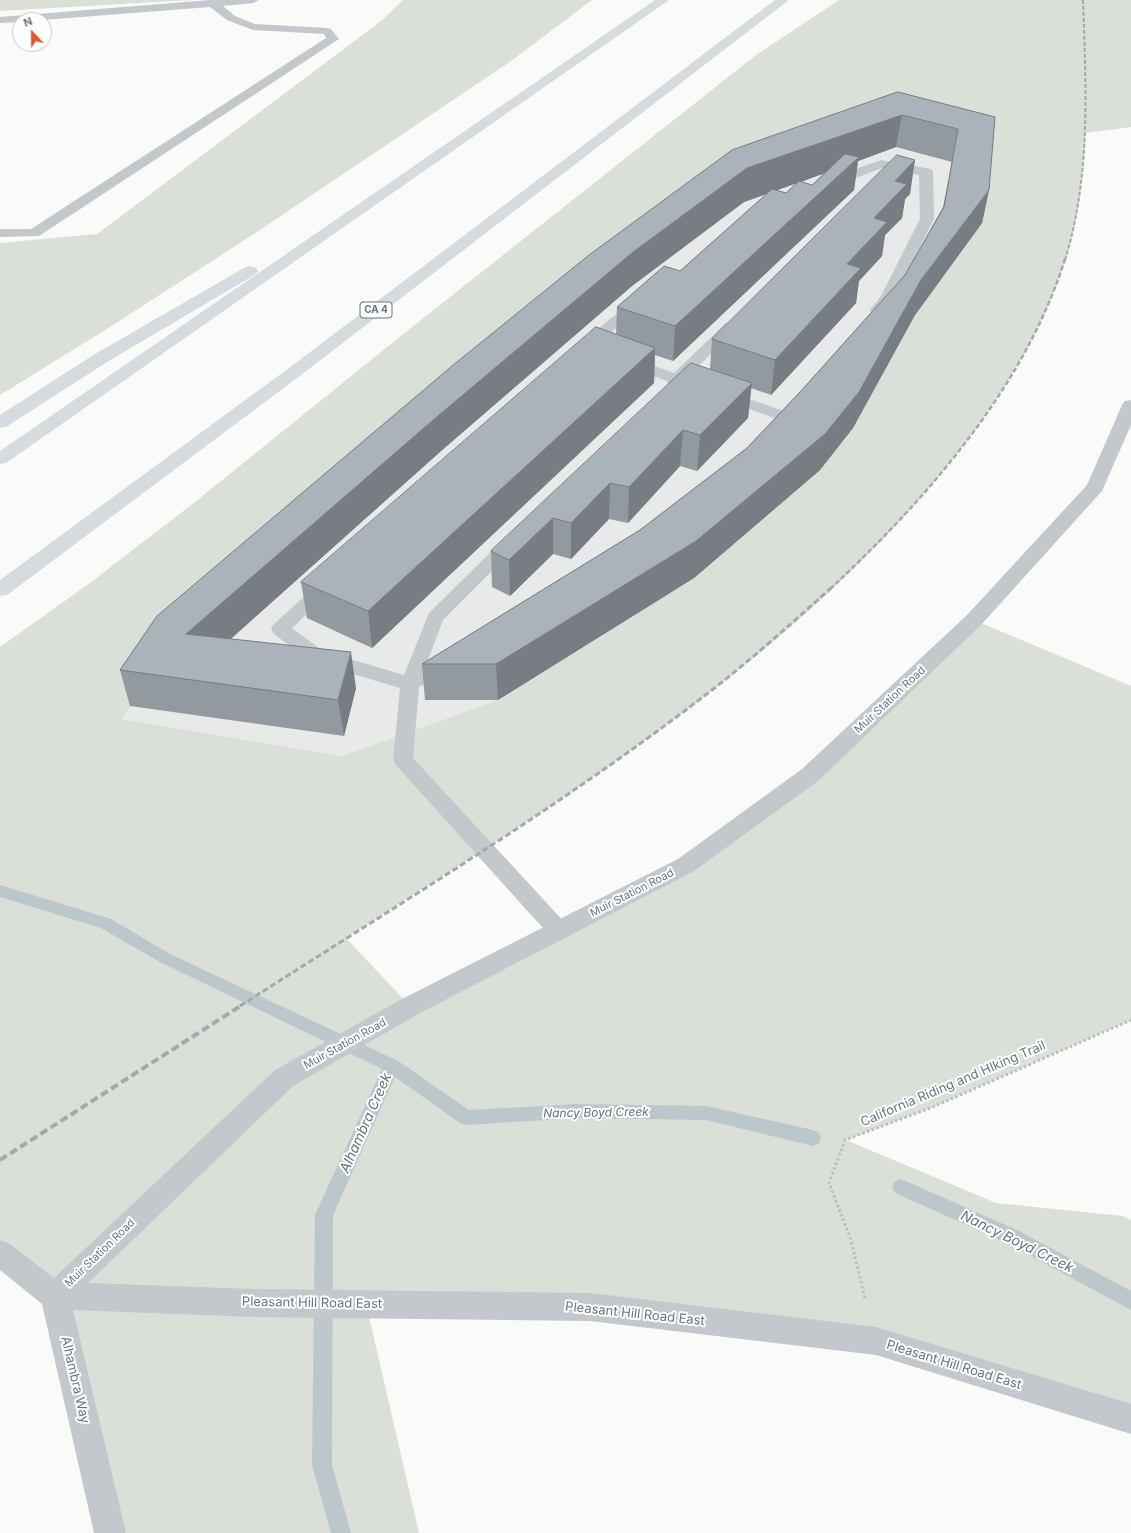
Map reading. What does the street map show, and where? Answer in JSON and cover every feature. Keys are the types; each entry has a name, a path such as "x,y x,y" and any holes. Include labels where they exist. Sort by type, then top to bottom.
{"highway":[{"path":"0,459 663,0"},
{"name":"CA 4","path":"0,590 133,493 783,0"},
{"path":"749,25 798,0"},
{"path":"0,423 101,358 386,192"}],"street":[{"name":"Muir Station Road","path":"55,1296 284,1078 411,1006 686,865 810,775 974,620 1095,486 1131,405"},
{"path":"0,1253 55,1296"},
{"name":"Pleasant Hill Road East","path":"55,1296 254,1303 590,1307 876,1341 1131,1419"},
{"name":"Alhambra Way","path":"55,1296 110,1533"}],"lane":[{"path":"1,21 253,0"},
{"path":"0,233 34,233 333,39 327,30 253,27 231,18 214,4"},
{"path":"817,188 881,164 926,172 926,219 888,297 868,320"},
{"path":"876,183 893,166"},
{"path":"648,296 593,353 671,384 703,388 780,415"},
{"path":"671,384 740,318"},
{"path":"519,534 435,617 410,684 403,760 559,931"},
{"path":"339,574 280,629 316,656 410,684 456,656"}],"path":[{"name":"California Riding and HIking Trail","path":"876,1341 850,1237 829,1183 845,1140 933,1107 1131,1020"}],"shaded area":[{"path":"0,0 192,0 0,11"},
{"path":"403,0 592,0 511,61 260,230 110,327 0,395 0,243 97,234 381,21"},
{"path":"839,0 1131,0 1131,127 1086,133 1081,190 1070,245 1062,272 1039,325 996,400 980,423 963,446 899,522 829,592 755,657 676,718 595,776 346,938 410,1006 686,865 810,775 974,620 1131,686 1131,1020 933,1107 846,1140 996,1203 1123,1216 1131,1220 1131,1419 876,1341 366,1304 419,1533 110,1533 55,1296 0,1253 0,647 90,583 195,502 402,335 756,55","holes":["893,124 988,150 915,315 853,428 820,470 694,578 498,700 342,756 122,719 166,652 729,183"]},
{"path":"893,124 988,150 915,315 853,428 820,470 694,578 498,700 342,756 121,719 166,652 729,183"}],"building":[{"path":"898,92 995,117 989,190 921,280 859,392 825,434 696,541 496,664 422,664 640,530 747,448 800,392 905,275 944,207 958,129 902,115 747,168 633,252 439,415 186,634 351,652 338,700 120,670 157,616 452,366 589,255 732,150"},
{"path":"845,154 859,157 675,326 617,307 664,266 680,271 772,189 786,193 799,181 812,185"},
{"path":"897,155 915,160 895,181 907,184 874,218 887,222 847,264 861,268 775,360 712,339"},
{"path":"596,327 655,348 368,611 301,582"},
{"path":"691,363 752,383 700,435 683,430 629,487 610,483 571,523 553,518 509,560 491,551"}],"waterway":[{"name":"Alhambra Creek","path":"0,891 106,923 165,958 392,1066"},
{"name":"Alhambra Creek","path":"341,1533 322,1465 324,1215 392,1066"},
{"name":"Nancy Boyd Creek","path":"392,1066 466,1118 577,1111 706,1113 813,1138"},
{"name":"Nancy Boyd Creek","path":"901,1187 1013,1237 1131,1301"}],"railway":[{"path":"1065,260 1073,228 1083,164 1085,131 1083,0"},
{"path":"830,589 902,518 968,439 998,396 1025,352 1047,306 1065,259"},
{"path":"240,1006 420,892 539,814 655,733 727,678 831,588"},
{"path":"0,1160 242,1005"}]}
